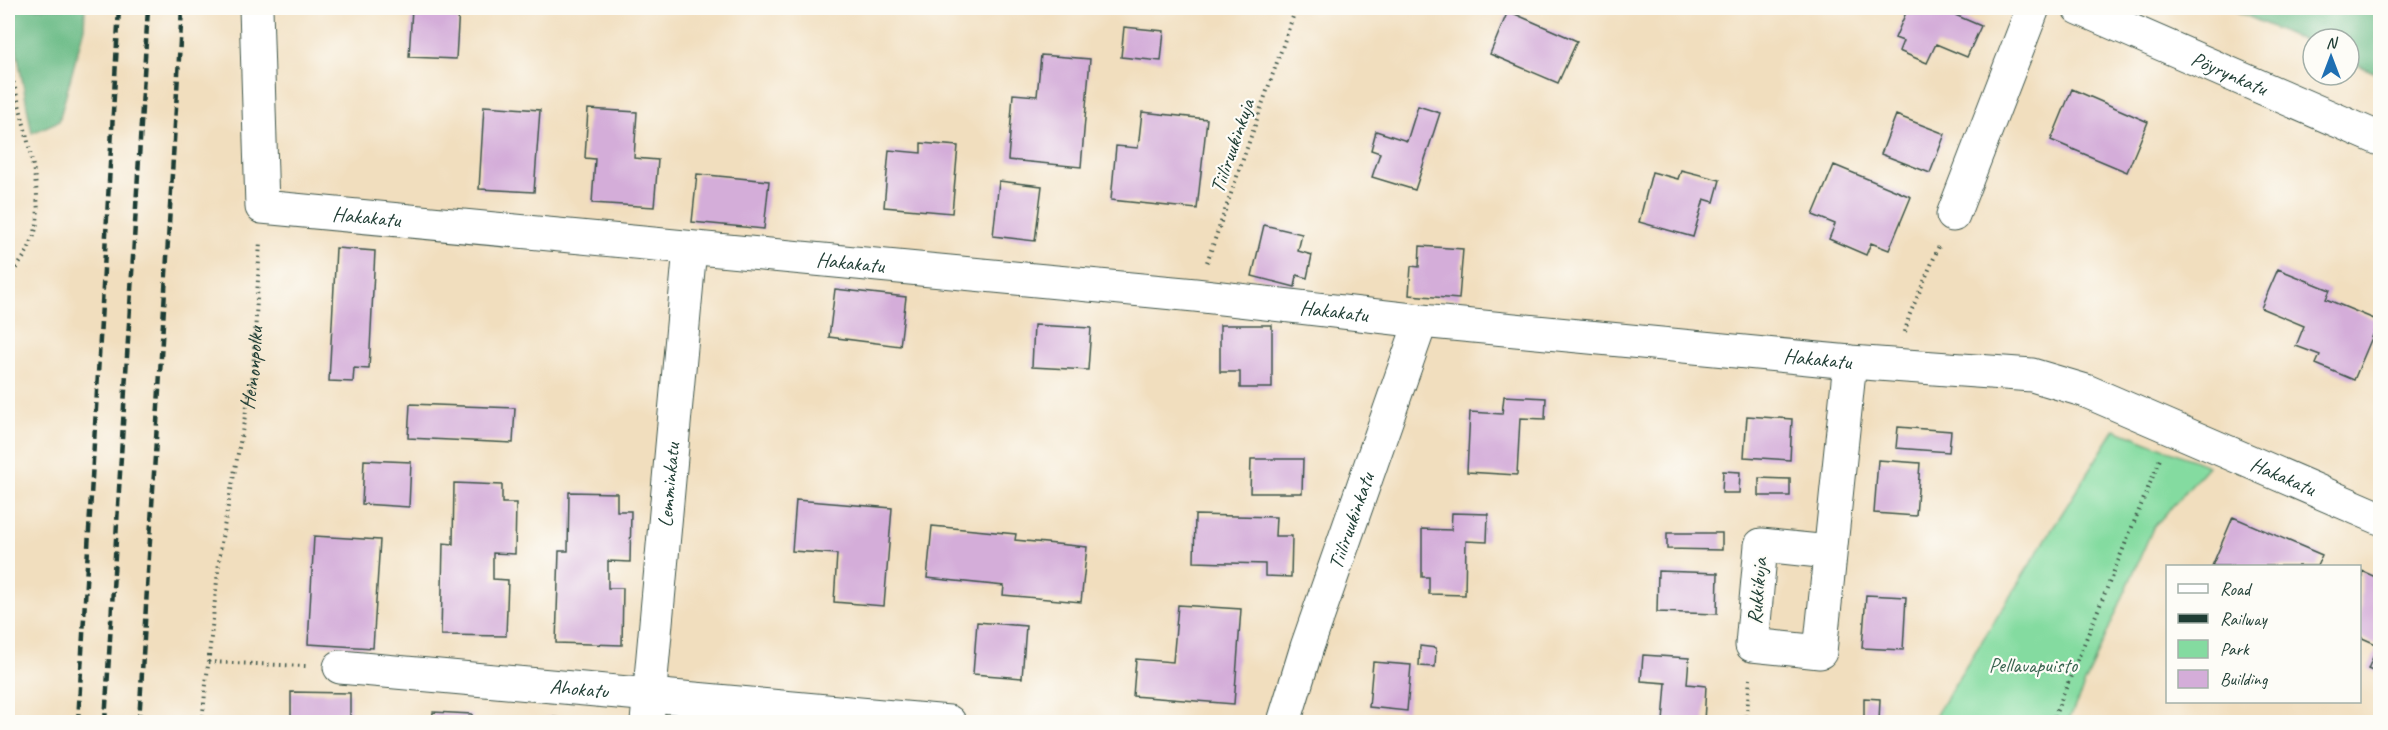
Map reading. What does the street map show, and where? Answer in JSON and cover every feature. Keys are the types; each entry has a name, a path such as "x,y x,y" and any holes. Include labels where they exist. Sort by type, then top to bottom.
{"street":[{"path":"256,8 262,207"},
{"path":"1953,215 2033,8"},
{"name":"Pöyrynkatu","path":"2079,8 2380,139"},
{"name":"Hakakatu","path":"262,207 1196,295 1421,321 1850,362 2032,375 2086,391 2380,518"},
{"name":"Lemminkatu","path":"648,708 690,248"},
{"name":"Tiiliruukinkatu","path":"1284,723 1307,647 1421,321"},
{"name":"Rukkikuja","path":"1829,552 1761,546 1752,645 1820,652 1850,362"},
{"name":"Ahokatu","path":"340,668 648,708 949,723"}],"path":[{"name":"Tiiliruukinkuja","path":"1196,295 1296,8"},
{"path":"8,59 29,155 37,222 25,258 8,278"},
{"name":"Heinonpolku","path":"202,723 221,543 253,374 262,207"},
{"path":"1898,365 1909,316 1953,215"},
{"path":"2052,723 2174,428"},
{"path":"1746,723 1752,645"},
{"path":"208,662 340,668"}],"green space":[{"path":"9,8 85,8 84,28 59,121 32,133"},
{"path":"2229,8 2380,8 2380,75 2361,66 2361,27 2301,27 2301,40"},
{"name":"Pellavapuisto","path":"2115,429 2208,466 2153,528 2068,722 1931,722"}],"building":[{"path":"412,8 459,8 456,59 409,57"},
{"path":"1908,8 1939,8 1981,26 1967,57 1936,44 1927,63 1899,51 1903,41 1895,38"},
{"path":"1508,11 1577,41 1558,83 1490,54"},
{"path":"1124,27 1164,31 1161,61 1121,57"},
{"path":"1041,55 1090,59 1081,167 1008,160 1013,94 1037,96"},
{"path":"2072,89 2148,122 2127,172 2051,140"},
{"path":"484,106 540,110 534,192 479,189"},
{"path":"1418,106 1440,113 1415,190 1372,177 1380,153 1371,150 1376,131 1407,141"},
{"path":"588,109 637,112 634,158 658,160 654,207 592,203 595,159 585,158"},
{"path":"1142,112 1207,119 1197,209 1111,200 1116,146 1138,148"},
{"path":"1896,115 1945,134 1930,173 1881,154"},
{"path":"921,143 958,146 952,213 884,207 889,150 921,153"},
{"path":"1834,165 1911,197 1889,250 1871,243 1866,255 1829,239 1835,224 1813,215"},
{"path":"1681,170 1720,180 1714,202 1704,199 1693,237 1639,222 1652,172 1678,179"},
{"path":"697,174 769,181 764,229 692,222"},
{"path":"999,181 1042,186 1035,241 993,236"},
{"path":"1264,225 1302,234 1298,251 1312,255 1307,278 1297,275 1295,287 1252,276"},
{"path":"1420,246 1463,249 1459,299 1409,295 1411,266 1419,267"},
{"path":"336,248 375,251 369,369 354,368 353,382 329,381"},
{"path":"2278,269 2330,290 2326,299 2379,321 2354,380 2316,364 2320,355 2296,346 2304,326 2261,308"},
{"path":"835,289 906,297 900,346 829,337"},
{"path":"1034,325 1091,328 1088,370 1032,367"},
{"path":"1220,325 1272,325 1272,388 1240,388 1240,372 1220,372"},
{"path":"1504,396 1546,398 1545,419 1520,418 1517,475 1467,472 1470,412 1502,414"},
{"path":"410,404 515,408 513,443 408,438"},
{"path":"1747,416 1792,419 1790,460 1744,457"},
{"path":"1898,427 1951,431 1949,452 1896,448"},
{"path":"1251,459 1303,459 1302,493 1250,493"},
{"path":"364,460 411,462 409,507 362,504"},
{"path":"1878,460 1920,463 1916,516 1874,513"},
{"path":"1723,471 1740,472 1739,493 1722,493"},
{"path":"1759,478 1790,479 1790,496 1759,496"},
{"path":"454,483 502,485 502,503 516,503 515,554 493,553 493,579 508,580 506,636 441,635 443,543 453,544"},
{"path":"569,492 617,493 617,511 631,511 630,562 608,561 608,588 623,588 622,645 556,643 559,551 568,551"},
{"path":"796,500 892,508 884,606 834,602 837,554 792,551"},
{"path":"1452,513 1488,514 1487,542 1466,541 1465,595 1429,594 1429,577 1422,577 1422,529 1451,530"},
{"path":"1195,515 1276,517 1275,536 1292,536 1291,577 1265,576 1265,564 1194,562"},
{"path":"2233,517 2322,555 2317,565 2212,565"},
{"path":"932,526 1016,534 1015,540 1087,547 1081,602 1003,595 1004,586 927,578"},
{"path":"1667,533 1722,533 1722,550 1667,549"},
{"path":"314,536 380,540 373,648 308,644"},
{"path":"1658,571 1718,573 1717,614 1657,612"},
{"path":"2362,571 2380,579 2380,674 2368,669 2378,645 2361,637"},
{"path":"1866,595 1906,597 1903,650 1862,648"},
{"path":"1178,605 1241,609 1234,704 1133,696 1136,659 1173,662"},
{"path":"977,622 1026,626 1022,678 973,674"},
{"path":"1420,646 1436,648 1435,667 1419,666"},
{"path":"1643,655 1689,658 1687,684 1706,686 1704,722 1663,722 1666,683 1641,681"},
{"path":"1373,662 1411,665 1407,711 1369,707"},
{"path":"291,692 350,693 350,722 291,722"},
{"path":"1864,698 1880,699 1879,722 1864,722"},
{"path":"433,712 472,714 472,722 432,722"},
{"path":"546,717 600,720 600,722 546,722"},
{"path":"1794,718 1846,720 1846,722 1793,722"}],"railway":[{"path":"78,722 119,8"},
{"path":"105,722 148,8"},
{"path":"139,722 182,8"}]}
